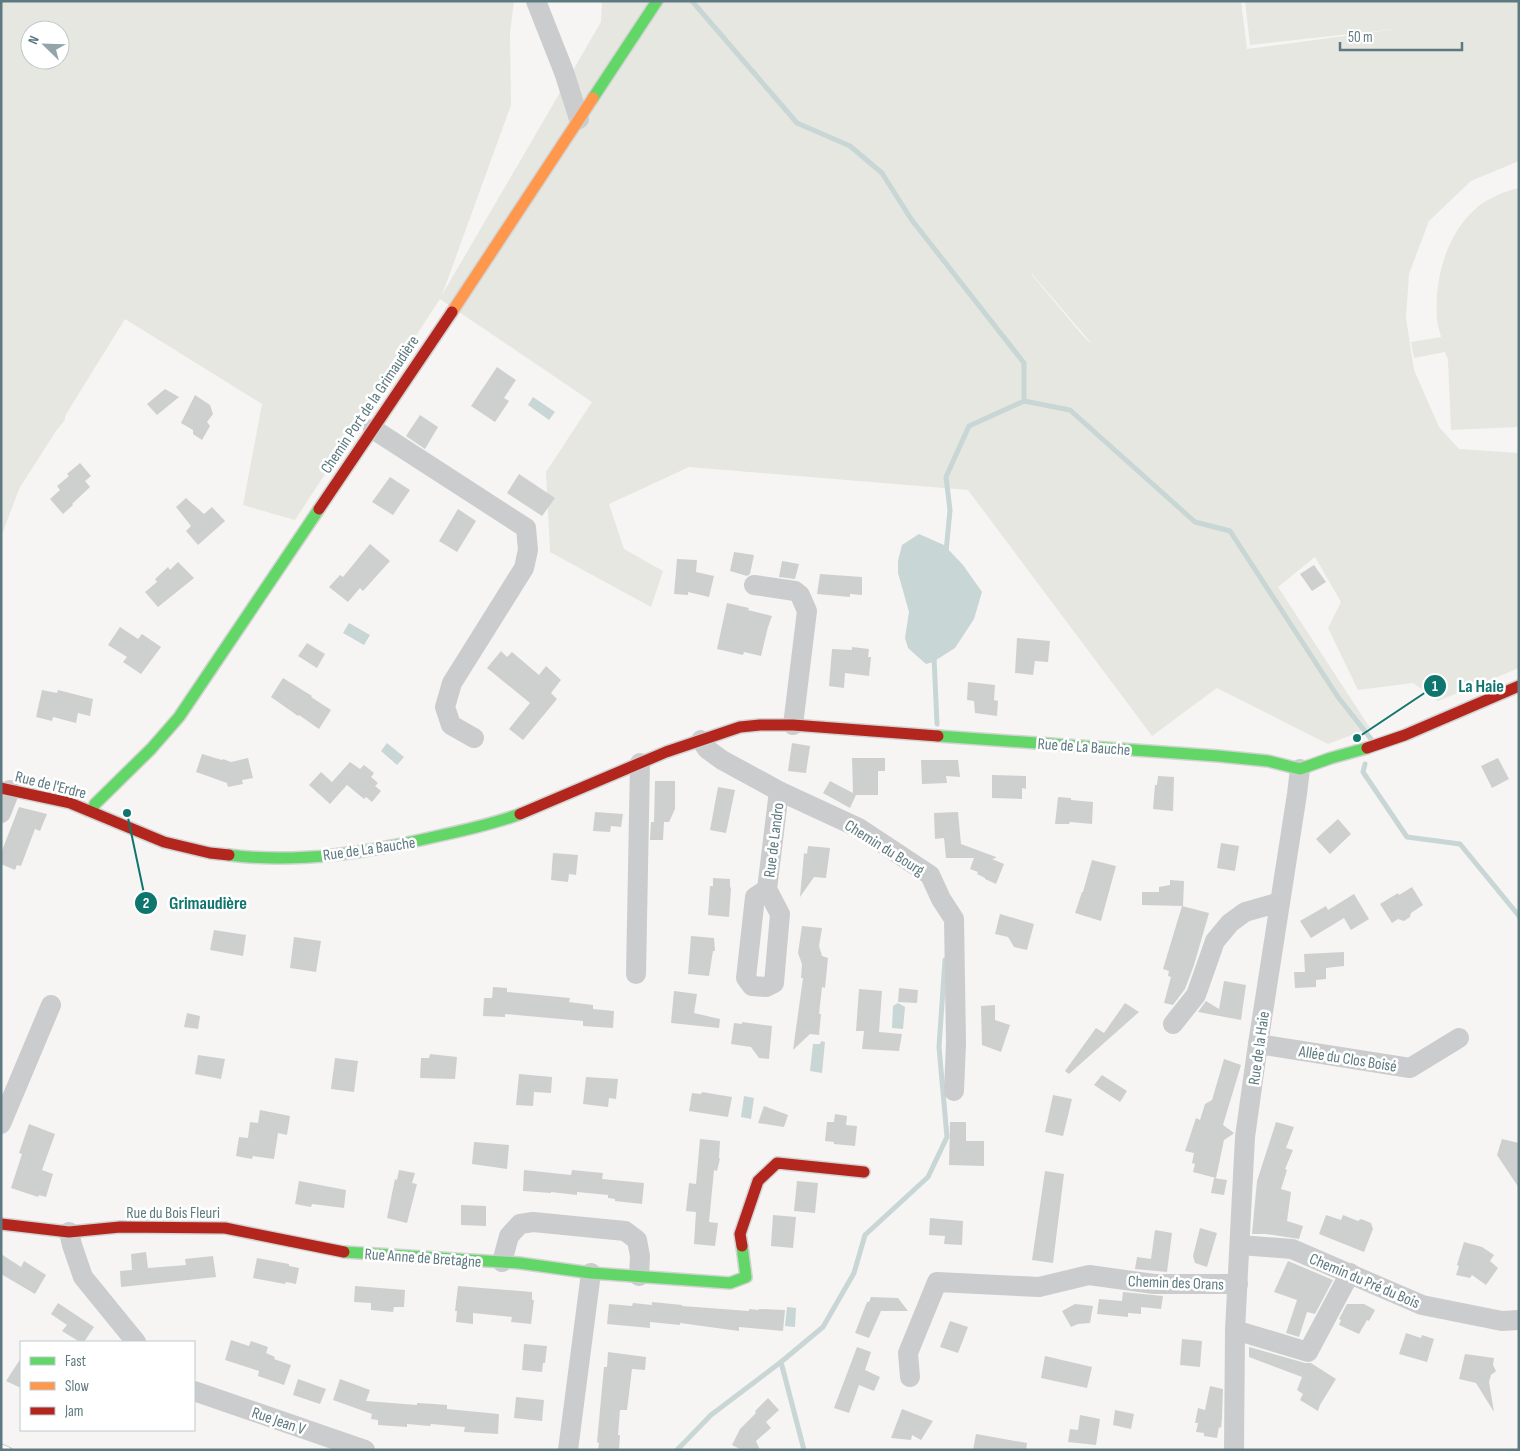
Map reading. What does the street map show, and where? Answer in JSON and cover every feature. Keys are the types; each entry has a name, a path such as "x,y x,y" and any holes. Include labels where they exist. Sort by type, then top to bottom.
{"street":[{"path":"536,1 564,72 579,119"},
{"name":"Chemin Port de la Grimaudière","path":"92,811 96,804 179,717 515,218 656,1"},
{"path":"373,429 526,528 528,550 524,568 452,683 445,707 451,725 474,738"},
{"path":"754,585 794,591 800,595 807,611 793,725"},
{"path":"1300,769 1331,758 1360,751 1404,735 1519,686"},
{"name":"Rue de La Bauche","path":"92,811 135,831 177,846 220,855 278,859 352,853 404,845 488,825 701,740 740,727 774,724 1218,756 1268,761 1300,769"},
{"name":"Chemin du Bourg","path":"701,740 707,749 722,760 779,791 859,828 930,875 941,899 954,919 956,1005 954,1091"},
{"path":"636,974 640,763"},
{"name":"Rue de la Haie","path":"1234,1450 1235,1330 1246,1138 1258,1044 1300,769"},
{"path":"1,813 6,789"},
{"name":"Rue de l'Erdre","path":"6,789 70,803 92,811"},
{"name":"Rue de Landro","path":"767,889 779,791"},
{"path":"1173,1024 1196,994 1215,941 1230,923 1245,912 1280,902"},
{"path":"1,1124 51,1005"},
{"name":"Allée du Clos Boisé","path":"1258,1044 1410,1068 1459,1038"},
{"name":"Rue Anne de Bretagne","path":"344,1252 519,1263 591,1273 730,1283 746,1277 740,1234 758,1181 777,1163 864,1172"},
{"name":"Rue Anne de Bretagne","path":"502,1262 509,1236 520,1224 533,1222 625,1231 637,1240 640,1256 639,1276"},
{"name":"Rue du Bois Fleuri","path":"1,1224 69,1232 120,1227 225,1228 344,1252"},
{"path":"69,1232 84,1277 135,1341"},
{"name":"Chemin du Pré du Bois","path":"1240,1245 1292,1249 1422,1305 1502,1321 1519,1320"},
{"path":"568,1450 591,1273"},
{"path":"1235,1330 1308,1352 1350,1273"},
{"name":"Chemin des Orans","path":"910,1377 908,1353 937,1282 1040,1287 1089,1275 1154,1284 1238,1284"},
{"name":"Rue Jean V","path":"195,1390 365,1450"}],"shaded area":[{"path":"1,1 514,1 510,33 511,105 442,295 601,22 602,1 1241,1 1247,49 1396,29 1250,45 1245,1 1519,1 1519,161 1471,181 1429,221 1409,274 1406,318 1414,370 1439,427 1459,449 1519,453 1519,668 1438,701 1413,683 1358,690 1328,628 1341,602 1315,557 1278,587 1370,728 1328,744 1217,688 1152,736 968,490 689,467 609,504 624,549 663,571 651,607 550,552 546,472 592,402 440,299 295,520 243,505 262,404 125,319 65,416 65,420 19,489 1,537","holes":["1032,274 1092,344 1084,337"]},
{"path":"1519,188 1519,427 1451,430 1448,360 1445,352 1414,358 1411,342 1441,337 1437,321 1438,288 1445,256 1459,228 1484,202"},
{"path":"533,397 555,412 549,420 528,405"},
{"path":"919,534 944,545 963,565 982,592 974,619 955,648 933,662 926,664 908,648 905,638 909,612 898,573 898,561 902,545"},
{"path":"349,623 370,635 364,645 343,633"},
{"path":"387,743 404,757 397,765 381,751"},
{"path":"898,1003 905,1007 903,1029 892,1028 893,1006"},
{"path":"821,1041 825,1042 822,1073 810,1071 813,1044 820,1044"},
{"path":"744,1096 754,1098 751,1119 741,1117"},
{"path":"787,1307 796,1308 795,1327 785,1326"}],"building":[{"path":"497,367 516,380 504,398 509,401 495,422 471,406"},
{"path":"165,389 179,397 157,415 147,404"},
{"path":"195,395 210,405 213,414 207,422 210,426 202,440 193,434 193,430 181,423"},
{"path":"420,415 438,427 425,449 406,436"},
{"path":"80,463 91,476 85,481 90,487 63,514 50,499 60,490 57,486 69,476 67,474"},
{"path":"519,474 555,498 542,516 507,493"},
{"path":"390,477 410,490 393,515 372,502"},
{"path":"186,498 204,514 212,507 225,521 198,545 186,531 191,526 176,507"},
{"path":"458,509 476,521 457,552 439,541"},
{"path":"370,544 390,561 363,591 360,588 348,602 329,587 340,575 343,577"},
{"path":"734,552 754,555 750,574 747,576 730,571"},
{"path":"677,559 697,560 696,572 714,576 709,597 688,592 688,595 674,594"},
{"path":"782,561 799,564 795,579 779,577"},
{"path":"178,562 194,578 158,607 145,592 157,582 155,579 168,567 170,570"},
{"path":"1314,565 1326,582 1312,591 1300,574"},
{"path":"820,574 862,577 862,595 850,594 850,597 817,594"},
{"path":"727,603 772,616 761,656 744,652 743,655 717,649"},
{"path":"120,627 138,639 142,634 161,647 141,674 123,662 127,657 108,645"},
{"path":"1017,638 1050,641 1048,662 1035,661 1033,675 1015,673"},
{"path":"307,643 325,654 317,668 298,656"},
{"path":"852,647 869,649 868,657 871,657 869,676 845,673 844,688 829,686 832,649 852,650"},
{"path":"501,651 507,657 512,652 539,675 546,666 561,680 551,693 557,699 523,740 509,729 530,703 487,668"},
{"path":"283,678 331,710 319,729 271,697"},
{"path":"968,682 995,685 994,700 998,701 997,716 975,713 974,701 967,700"},
{"path":"42,690 57,693 58,690 93,699 90,716 78,713 76,723 53,717 52,721 36,717"},
{"path":"792,743 810,746 806,773 788,771"},
{"path":"202,754 231,762 248,758 253,778 242,780 243,784 228,787 227,783 196,772"},
{"path":"852,758 885,758 885,771 878,771 878,795 856,795 850,808 823,793 830,781 853,793"},
{"path":"1498,758 1509,779 1492,788 1481,766"},
{"path":"921,760 958,760 960,777 946,776 947,783 922,784"},
{"path":"350,762 360,769 364,765 374,773 371,777 378,783 375,786 381,791 372,802 366,797 364,799 347,785 330,804 309,785 321,772 332,782"},
{"path":"992,775 1026,776 1026,789 1022,788 1022,799 992,798"},
{"path":"1158,776 1174,777 1173,811 1153,809 1155,785 1157,785"},
{"path":"655,781 675,781 675,809 669,822 664,822 663,840 650,840 651,822 654,822"},
{"path":"718,787 735,790 726,833 710,830"},
{"path":"1058,797 1093,802 1092,824 1070,822 1069,824 1055,824"},
{"path":"19,807 47,814 40,831 35,829 21,866 17,865 15,870 1,864 1,853"},
{"path":"595,812 623,814 621,827 611,826 610,832 593,831"},
{"path":"958,812 961,844 996,857 992,859 1004,864 996,884 970,869 974,858 946,858 944,838 935,839 934,813"},
{"path":"1338,819 1351,834 1330,854 1316,839"},
{"path":"1221,843 1239,846 1235,871 1217,868"},
{"path":"808,846 830,848 826,878 814,877 800,897 804,853 807,854"},
{"path":"553,853 578,855 576,875 569,874 568,882 551,880"},
{"path":"1092,860 1116,866 1101,921 1075,913"},
{"path":"713,878 730,879 729,917 708,915 710,886 713,886"},
{"path":"1170,880 1184,881 1183,906 1142,905 1142,892 1159,892 1159,887 1170,885"},
{"path":"1412,887 1423,905 1411,913 1410,917 1404,921 1398,919 1392,923 1380,904"},
{"path":"1354,894 1369,919 1351,930 1344,918 1311,938 1300,921 1326,906 1328,910"},
{"path":"1182,906 1209,913 1185,989 1173,1005 1164,1003 1171,977 1168,976 1169,971 1163,969"},
{"path":"1000,914 1034,924 1027,950 1014,947 1008,937 995,934"},
{"path":"802,926 822,928 819,946 822,956 828,958 825,988 822,987 819,1035 810,1034 793,1050 803,978 801,978 802,964 798,953"},
{"path":"214,930 246,935 243,956 210,950"},
{"path":"691,936 714,938 715,951 713,951 709,976 688,974"},
{"path":"294,937 321,941 316,972 290,968"},
{"path":"1344,952 1344,966 1326,968 1326,979 1316,980 1316,987 1295,988 1294,972 1305,972 1304,954"},
{"path":"1224,981 1246,985 1241,1020 1198,1012 1206,1001 1219,1009"},
{"path":"493,987 507,988 507,992 570,998 569,1002 593,1005 593,1009 614,1011 613,1028 583,1026 583,1021 505,1014 505,1017 483,1016 484,998 492,998"},
{"path":"899,988 918,990 917,1003 898,1002"},
{"path":"859,989 882,991 879,1032 902,1034 899,1051 862,1049 864,1031 856,1031"},
{"path":"674,991 697,994 694,1013 720,1019 719,1028 671,1023"},
{"path":"1125,1003 1139,1012 1069,1074 1065,1071 1096,1028 1104,1033"},
{"path":"995,1005 995,1020 1010,1025 1001,1052 982,1045 981,1006"},
{"path":"187,1013 200,1016 198,1029 184,1027"},
{"path":"742,1022 772,1026 769,1059 759,1058 751,1047 731,1044 734,1023 742,1024"},
{"path":"430,1054 457,1057 455,1079 420,1078 421,1058 429,1058"},
{"path":"198,1055 225,1059 221,1079 195,1074"},
{"path":"335,1058 358,1061 354,1092 331,1089"},
{"path":"1224,1059 1241,1065 1223,1125 1234,1133 1224,1140 1216,1178 1193,1172 1195,1164 1192,1163 1194,1153 1185,1151 1196,1118 1200,1120 1205,1104 1212,1100"},
{"path":"519,1074 552,1077 551,1093 534,1092 533,1106 516,1105"},
{"path":"1102,1075 1127,1091 1120,1102 1094,1085"},
{"path":"586,1077 618,1079 616,1099 609,1098 608,1107 583,1104"},
{"path":"702,1092 732,1097 728,1117 689,1111 692,1093 701,1094"},
{"path":"1053,1095 1072,1099 1063,1136 1045,1132"},
{"path":"764,1106 788,1115 784,1127 758,1123"},
{"path":"260,1110 290,1116 287,1135 278,1133 274,1159 253,1156 252,1159 236,1156 239,1137 248,1138 250,1122 258,1123"},
{"path":"835,1114 847,1116 846,1125 857,1126 855,1146 825,1141 827,1122 834,1122"},
{"path":"950,1122 966,1122 966,1141 984,1141 984,1166 949,1165"},
{"path":"1276,1122 1294,1127 1286,1148 1293,1150 1285,1169 1287,1170 1281,1189 1291,1192 1287,1221 1303,1226 1299,1239 1252,1234 1257,1181"},
{"path":"29,1124 55,1134 42,1170 53,1174 46,1197 39,1195 38,1197 11,1188 22,1154 19,1153"},
{"path":"700,1139 720,1141 720,1159 717,1171 714,1170 709,1222 718,1223 715,1246 694,1244 696,1212 686,1211 689,1183 696,1184"},
{"path":"1502,1139 1519,1143 1519,1188 1497,1155"},
{"path":"474,1142 509,1145 507,1169 472,1164"},
{"path":"399,1170 415,1173 412,1183 417,1184 407,1223 387,1218 395,1179 397,1180"},
{"path":"524,1170 571,1175 572,1170 603,1173 602,1179 644,1183 642,1204 615,1201 615,1199 608,1198 608,1195 577,1192 577,1195 523,1191"},
{"path":"1045,1171 1064,1174 1053,1263 1032,1260"},
{"path":"1214,1178 1227,1180 1224,1195 1211,1193"},
{"path":"299,1181 346,1190 344,1208 312,1204 311,1207 295,1204"},
{"path":"797,1181 818,1183 815,1213 794,1211"},
{"path":"461,1205 486,1206 486,1226 461,1225"},
{"path":"773,1215 796,1217 793,1248 771,1246"},
{"path":"1326,1215 1341,1220 1343,1215 1358,1221 1361,1219 1371,1223 1373,1229 1364,1252 1319,1234"},
{"path":"930,1218 963,1221 962,1245 944,1244 945,1236 929,1235"},
{"path":"1200,1228 1217,1233 1207,1267 1195,1263 1193,1256"},
{"path":"1155,1230 1172,1233 1167,1272 1135,1269 1137,1257 1151,1259"},
{"path":"1464,1242 1482,1247 1494,1255 1490,1261 1498,1268 1486,1285 1472,1275 1470,1278 1456,1275"},
{"path":"146,1252 148,1268 186,1265 185,1259 213,1256 216,1277 121,1287 120,1271 132,1270 131,1254"},
{"path":"1,1254 21,1267 24,1261 46,1275 35,1294 1,1274"},
{"path":"257,1258 289,1264 289,1266 299,1268 296,1284 286,1282 285,1284 253,1278"},
{"path":"1288,1261 1333,1280 1315,1314 1307,1312 1299,1337 1286,1333 1297,1300 1274,1292"},
{"path":"355,1286 405,1290 404,1307 394,1307 393,1312 371,1310 371,1303 354,1302"},
{"path":"458,1286 532,1292 532,1300 534,1300 531,1324 511,1322 512,1317 473,1313 473,1324 456,1322 457,1311 455,1311"},
{"path":"1123,1292 1163,1296 1161,1309 1141,1307 1141,1314 1128,1313 1128,1317 1097,1314 1099,1299 1122,1301"},
{"path":"871,1297 898,1298 908,1311 881,1311 869,1338 855,1333 867,1302 869,1302"},
{"path":"652,1302 749,1311 749,1309 785,1310 783,1331 739,1327 739,1331 680,1323 680,1325 650,1322 650,1328 607,1324 609,1304 632,1306 633,1303 652,1305"},
{"path":"58,1303 94,1327 85,1341 78,1341 62,1331 67,1325 51,1314"},
{"path":"1075,1304 1093,1306 1090,1323 1071,1327 1062,1311"},
{"path":"1347,1304 1364,1304 1375,1310 1359,1334 1339,1325 1341,1320 1339,1319"},
{"path":"950,1321 968,1327 958,1353 940,1347"},
{"path":"1406,1333 1421,1338 1422,1335 1434,1339 1427,1362 1399,1354"},
{"path":"1182,1339 1202,1341 1200,1367 1180,1365"},
{"path":"231,1340 249,1346 251,1341 268,1347 266,1353 275,1357 274,1359 291,1365 284,1385 258,1376 259,1371 225,1360"},
{"path":"524,1344 547,1346 542,1372 522,1370"},
{"path":"857,1347 871,1352 865,1370 880,1377 874,1391 859,1385 849,1413 834,1408"},
{"path":"1249,1347 1311,1363 1336,1379 1318,1411 1300,1400 1303,1394 1297,1390 1302,1377 1249,1357"},
{"path":"608,1352 646,1357 645,1370 632,1369 627,1410 620,1410 619,1450 598,1450 599,1443 597,1442 604,1367 607,1367"},
{"path":"1465,1354 1494,1358 1493,1365 1496,1371 1491,1375 1489,1382 1494,1412 1476,1383 1459,1379"},
{"path":"1045,1356 1092,1367 1087,1388 1041,1378"},
{"path":"20,1360 20,1388 6,1381"},
{"path":"298,1379 326,1389 320,1404 293,1395"},
{"path":"340,1379 370,1390 366,1401 447,1405 447,1409 499,1414 498,1434 464,1432 465,1427 431,1424 430,1426 407,1424 407,1427 378,1425 378,1420 371,1419 372,1414 333,1400"},
{"path":"1210,1386 1223,1389 1221,1428 1219,1427 1217,1438 1204,1436 1204,1433 1196,1432 1198,1423 1195,1423 1198,1408 1205,1410"},
{"path":"516,1397 544,1400 542,1421 514,1418"},
{"path":"768,1398 779,1410 766,1422 771,1428 756,1441 760,1450 742,1450 732,1445 740,1429"},
{"path":"902,1409 933,1421 921,1440 912,1435 911,1440 891,1438"},
{"path":"1115,1410 1134,1414 1131,1429 1113,1425"},
{"path":"1080,1415 1100,1419 1096,1445 1068,1442 1070,1429 1078,1430"},
{"path":"976,1434 1027,1443 1026,1450 973,1450"}],"waterway":[{"path":"692,1 797,123 850,146 882,173 911,219 1024,363 1024,401"},
{"path":"946,552 950,510 946,477 969,426 1024,401 1070,410 1195,522 1230,531 1338,697 1371,739"},
{"path":"934,657 937,724"},
{"path":"1365,764 1363,772 1407,837 1460,844 1519,916"},
{"path":"804,1450 781,1362 823,1327 854,1273 865,1235 928,1177 947,1137 939,1047 945,960"},
{"path":"677,1450 711,1415 781,1362"}],"railway":[{"path":"1,1446 10,1450"}],"traffic: fast":[{"path":"593,98 657,1"},
{"path":"92,811 95,804 151,749 179,717 319,509"},
{"path":"938,736 1218,756 1268,761 1300,769 1367,748"},
{"path":"229,855 282,858 334,855 412,842 500,821 520,814"},
{"path":"344,1252 519,1263 591,1273 730,1283 746,1277 742,1246"}],"traffic: slow":[{"path":"452,312 593,98"}],"traffic: jam":[{"path":"319,509 452,312"},
{"path":"1367,748 1405,735 1519,686"},
{"path":"520,814 666,752 740,727 793,725 938,736"},
{"path":"1,788 70,803 164,842 210,853 229,855"},
{"path":"742,1246 740,1234 758,1181 777,1163 864,1172"},
{"path":"1,1224 69,1232 120,1227 225,1228 344,1252"}],"place":[{"name":"La Haie","path":"1357,738"},
{"name":"Grimaudière","path":"127,813"}]}
